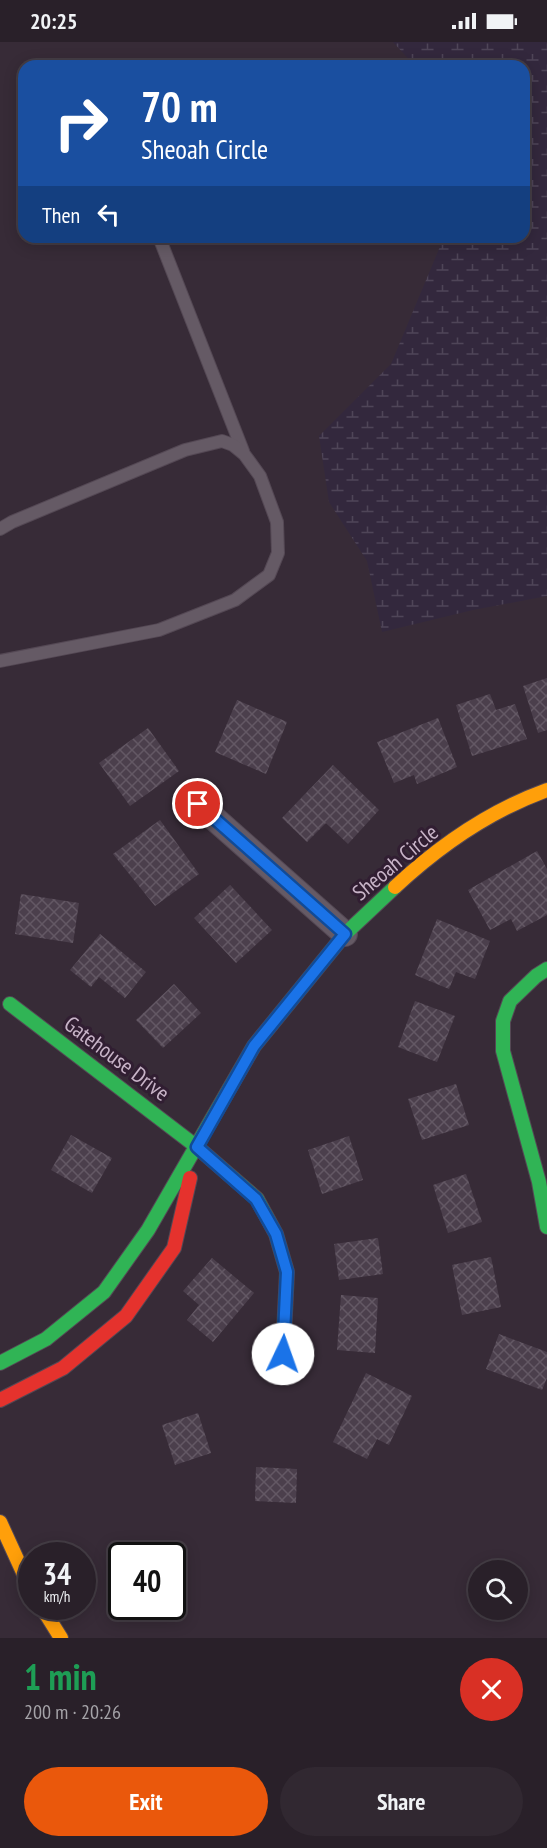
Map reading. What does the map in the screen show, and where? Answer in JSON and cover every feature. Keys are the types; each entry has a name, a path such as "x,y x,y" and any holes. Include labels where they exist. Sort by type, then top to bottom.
{"street":[{"name":"Sheoah Circle","path":"0,1363 46,1339 104,1292 148,1230 254,1046 345,934 422,861 483,819 547,790"},
{"path":"198,804 345,934"},
{"path":"547,969 536,976 510,1001 503,1021 503,1052 539,1182 547,1227"},
{"name":"Gatehouse Drive","path":"10,1004 197,1147 256,1199 276,1234 287,1272 283,1354"},
{"name":"Sheoah Circle","path":"0,1400 63,1368 126,1316 174,1248 197,1147"},
{"path":"0,1522 18,1561"},
{"path":"50,1620 61,1638"}],"lane":[{"path":"161,243 244,454"},
{"path":"0,530 12,522 185,450 222,441 233,445 244,454 261,476 278,522 278,553 268,575 235,600 159,630 0,661"}],"green space":[{"path":"393,42 547,42 547,596 473,610 382,632 367,561 329,502 319,436 391,364 441,243 530,243 530,60 410,60"}],"building":[{"path":"547,678 547,730 538,733 523,686"},
{"path":"490,694 496,710 515,704 527,739 472,756 456,705"},
{"path":"237,700 287,722 266,774 215,752"},
{"path":"438,718 457,767 417,784 414,775 394,783 377,742"},
{"path":"148,728 179,771 130,806 99,763"},
{"path":"333,765 379,810 348,844 326,823 307,842 282,818"},
{"path":"160,820 199,874 155,906 113,854"},
{"path":"537,851 547,869 547,915 517,931 511,919 490,930 468,890"},
{"path":"230,885 272,930 236,963 194,918"},
{"path":"21,894 79,903 73,943 15,934"},
{"path":"437,919 490,941 475,979 456,972 449,989 415,975"},
{"path":"100,934 146,972 125,998 99,977 91,987 70,970"},
{"path":"174,984 201,1013 163,1048 136,1020"},
{"path":"415,1001 455,1016 437,1062 398,1047"},
{"path":"456,1084 469,1125 422,1140 408,1099"},
{"path":"71,1135 112,1158 92,1193 51,1170"},
{"path":"349,1136 363,1180 322,1194 308,1150"},
{"path":"466,1174 482,1222 448,1233 433,1185"},
{"path":"378,1238 383,1274 339,1280 334,1244"},
{"path":"491,1257 501,1307 462,1315 452,1265"},
{"path":"212,1258 254,1293 213,1342 187,1320 199,1305 183,1291"},
{"path":"341,1295 378,1298 375,1353 337,1350"},
{"path":"499,1334 547,1352 547,1378 542,1390 486,1369"},
{"path":"366,1373 412,1396 389,1445 377,1439 367,1459 333,1442"},
{"path":"198,1413 211,1453 175,1465 162,1425"},
{"path":"256,1467 297,1469 296,1503 255,1501"}],"traffic: fast":[{"path":"0,1363 46,1339 104,1292 148,1230 254,1046 345,934 395,887"},
{"path":"547,969 536,976 510,1001 503,1021 503,1051 539,1182 547,1227"},
{"path":"10,1004 197,1147 257,1199 276,1234 287,1272 283,1354"}],"traffic: slow":[{"path":"395,887 466,831 505,808 547,790"},
{"path":"0,1522 18,1561"},
{"path":"50,1620 61,1638"}],"traffic: jam":[{"path":"0,1400 63,1368 126,1316 174,1248 190,1178"}],"route":[{"path":"198,804 345,934 254,1046 197,1147 256,1199 276,1234 287,1272 283,1354"}]}
